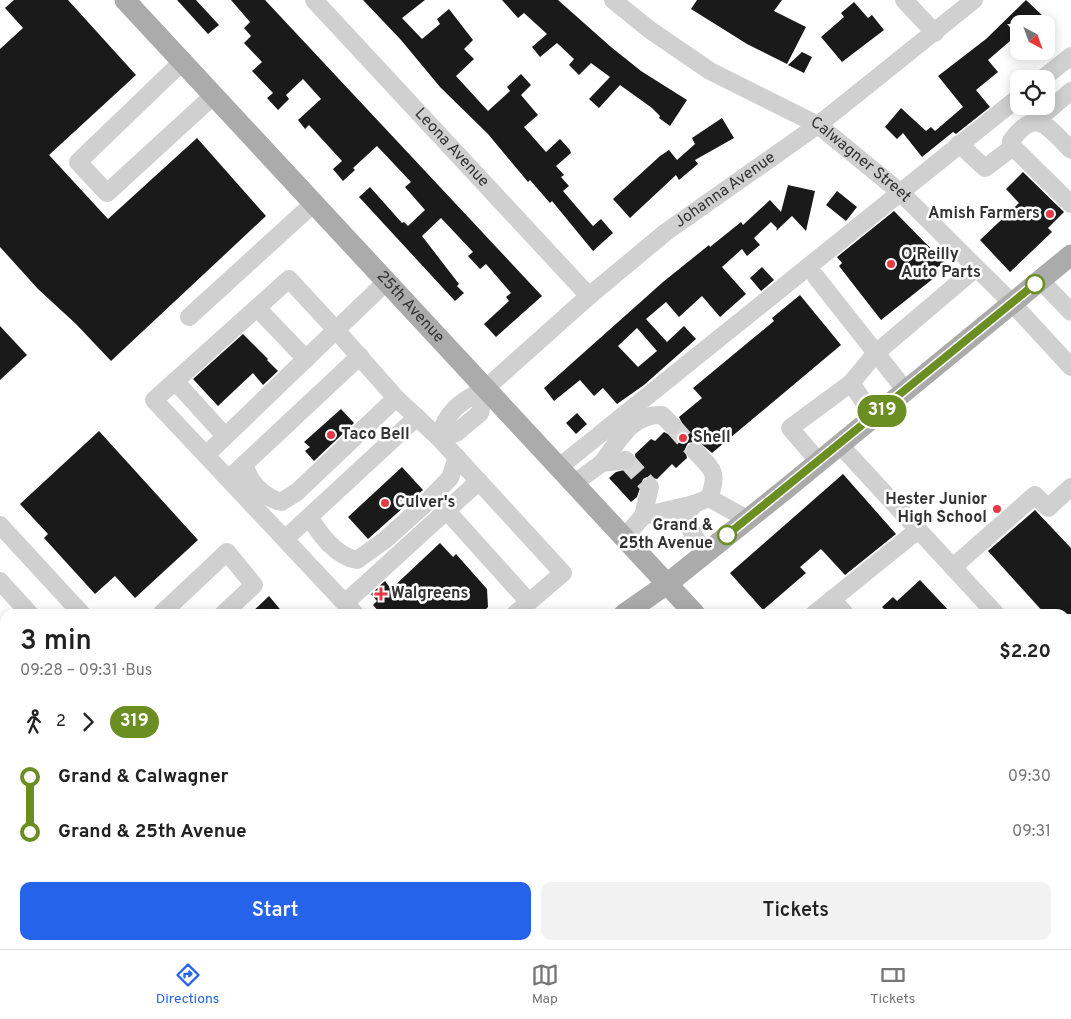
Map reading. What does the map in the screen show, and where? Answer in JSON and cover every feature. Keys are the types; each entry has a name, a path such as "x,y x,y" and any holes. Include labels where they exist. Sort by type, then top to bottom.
{"main road":[{"name":"25th Avenue","path":"125,0 690,609"},
{"path":"631,609 667,584 819,462 1071,255"}],"street":[{"name":"Leona Avenue","path":"314,0 589,296"},
{"name":"Calwagner Street","path":"614,0 650,30 710,71 818,125 900,192 1012,303 1071,367"},
{"path":"904,0 934,33"},
{"name":"Johanna Avenue","path":"485,390 589,296 666,232 818,125 974,0"},
{"path":"1053,70 1071,56"},
{"path":"182,62 78,162 107,193 213,96"},
{"path":"1071,90 1036,121 1028,123 1011,142 1013,147 1071,204"},
{"path":"558,468 1010,104"},
{"path":"1036,121 1046,125 1071,150"},
{"path":"959,144 985,168 1013,147"},
{"path":"189,317 313,204"},
{"path":"819,462 790,428 851,383 876,353 976,268"},
{"path":"816,277 906,391"},
{"path":"479,481 378,573 350,608 154,400 289,279 396,398 440,438 457,457 479,481 562,573 521,609"},
{"path":"1040,280 1071,312"},
{"path":"206,455 386,282"},
{"path":"257,308 306,359"},
{"path":"228,479 360,356"},
{"path":"175,381 225,436"},
{"path":"851,383 874,417"},
{"path":"440,438 456,433 480,412 485,390"},
{"path":"244,464 248,478 268,498 281,502 297,492 396,398"},
{"path":"573,484 602,463 630,426 650,414 662,415 672,425"},
{"path":"285,539 417,417"},
{"path":"840,445 991,609"},
{"path":"695,451 713,471 716,480 702,501 684,518 704,553"},
{"path":"357,560 386,540 424,505 450,478 457,457"},
{"path":"602,463 626,460"},
{"path":"624,538 643,516 650,487"},
{"path":"953,567 1035,495 1048,508 1071,487"},
{"path":"643,516 702,501 747,519"},
{"path":"446,510 529,602"},
{"path":"309,517 322,536 346,558 357,560 378,573"},
{"path":"0,525 77,609"},
{"path":"820,609 918,530"},
{"path":"166,609 227,552 254,585 228,609"},
{"path":"0,581 25,609"},
{"path":"832,599 841,609"}],"building":[{"path":"14,0 68,0 136,75 49,155 108,219 197,138 266,216 111,361 76,324 38,289 0,247 0,49 23,28 5,8"},
{"path":"177,0 196,0 219,25 208,34"},
{"path":"231,0 265,0 542,296 496,337 484,324 509,301 506,297 511,293 486,264 480,269 468,256 473,252 441,218 422,236 464,293 455,301 359,197 370,187 402,223 404,222 408,226 425,210 405,187 411,182 377,146 353,168 355,170 343,181 333,169 342,161 309,125 305,129 298,120 321,99 303,79 286,95 289,99 278,110 267,98 273,93 252,71 262,62 244,43 251,36 244,28 250,22"},
{"path":"363,0 425,0 402,18 422,39 440,24 437,19 449,9 473,40 464,49 474,59 456,76 488,111 510,91 507,87 521,74 531,85 521,95 538,115 524,127 546,152 560,139 570,150 571,153 556,166 564,175 561,177 569,186 563,191 593,226 601,219 613,233 593,251 552,201 550,203 530,180 528,182 488,134 440,87 401,40"},
{"path":"502,0 558,0 641,71 687,100 670,126 659,118 660,116 652,108 620,85 599,108 589,99 610,77 591,63 579,75 569,65 574,59 557,43 540,57 532,47 547,34 524,13 518,18"},
{"path":"697,0 782,0 774,11 806,27 787,64 747,44 691,9"},
{"path":"1026,0 1042,15 1011,15"},
{"path":"854,2 868,18 872,15 884,30 842,62 821,37 844,17 841,13"},
{"path":"1010,16 1010,24 1007,24 1010,27 1010,41 988,60 998,72 976,90 990,107 956,134 953,132 922,157 903,133 897,139 885,127 901,108 926,131 931,127 935,131 963,107 938,76 986,39"},
{"path":"802,52 812,57 804,73 788,65"},
{"path":"722,118 734,138 695,160 698,164 679,180 676,175 630,218 613,199 669,150 677,160 695,144 692,138"},
{"path":"1023,172 1064,212 1048,228 1052,232 1010,272 980,240 1019,203 1006,189"},
{"path":"788,185 815,191 806,231 792,216 776,231 777,228 771,222 754,238 760,245 747,256 742,249 722,267 746,294 720,317 702,296 679,317 666,302 646,319 667,342 684,326 696,339 644,385 617,404 603,388 594,396 580,380 554,401 544,388 663,282 741,222 743,225 770,200 781,212","holes":["637,328 657,351 638,367 618,346"]},
{"path":"837,191 857,207 846,221 826,205"},
{"name":"O'Reilly Auto Parts","path":"894,211 944,262 934,270 939,274 881,320 839,266 842,263 837,257"},
{"path":"762,267 774,280 761,291 750,278"},
{"path":"800,295 841,345 712,453 698,441 688,443 685,449 687,458 676,468 672,464 657,479 647,477 643,479 637,497 631,502 609,478 616,472 633,468 636,464 635,454 651,439 655,441 664,432 670,435 679,433 682,423 679,417 702,398 693,388 774,321 772,318"},
{"path":"0,326 27,355 0,380"},
{"path":"243,334 278,371 263,385 253,373 218,406 193,379"},
{"name":"Taco Bell","path":"341,409 354,423 314,461 305,451 310,447 304,442"},
{"path":"577,413 587,424 576,434 566,423"},
{"path":"99,431 198,540 135,598 115,576 95,594 44,538 48,534 20,504"},
{"name":"Culver's","path":"402,467 423,490 368,539 348,517"},
{"path":"843,474 896,534 845,575 821,549 800,567 806,573 764,609 730,573"},
{"path":"1035,510 1071,548 1071,609 1040,609 988,551"},
{"name":"Walgreens","path":"440,543 453,557 456,554 487,589 488,607 486,609 377,609 373,605 377,601 371,594 385,581 391,589"},
{"path":"920,580 947,609 884,609 882,607 893,597 897,601"},
{"path":"269,596 280,609 255,609"}],"tunnel":[{"path":"672,425 695,451"},
{"path":"626,460 650,487"}],"bus line":[{"name":"319","path":"727,535 863,427 1035,284"}],"place":[{"name":"Amish Farmers","path":"1050,214"},
{"name":"O'Reilly Auto Parts","path":"891,264"},
{"name":"Taco Bell","path":"331,435"},
{"name":"Shell","path":"683,438"},
{"name":"Culver's","path":"385,503"},
{"name":"Hester Junior High School","path":"997,509"},
{"name":"Grand & 25th Avenue","path":"727,535"},
{"name":"Walgreens","path":"381,594"}]}
